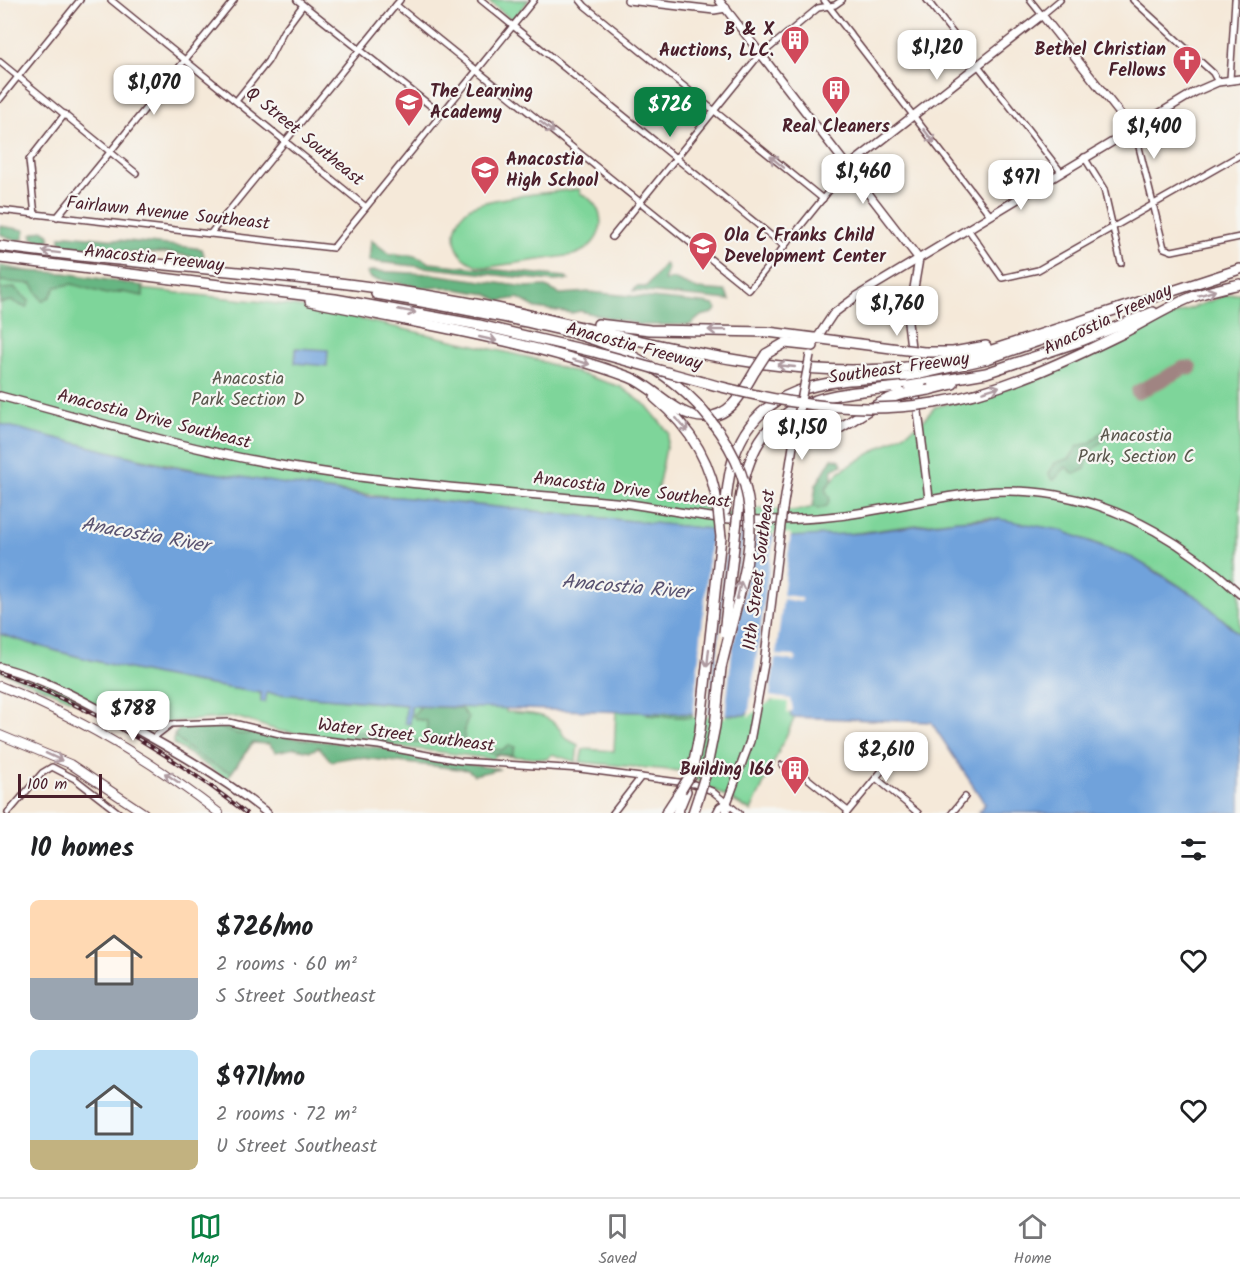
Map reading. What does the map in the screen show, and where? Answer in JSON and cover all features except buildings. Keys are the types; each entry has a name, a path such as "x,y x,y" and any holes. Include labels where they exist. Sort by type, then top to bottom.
{"highway":[{"name":"Anacostia Freeway","path":"0,246 410,292 531,314 759,363 840,370 907,381 922,379 1018,340 1240,269"},
{"name":"Anacostia Freeway","path":"0,258 225,283 395,309 594,352 753,396 793,404 874,409 934,403 984,392 1032,375 1157,317 1175,305 1240,284"},
{"path":"276,277 455,308 595,338 622,349 655,368 697,404 716,428 736,462 747,490 752,514 750,540 721,668"},
{"path":"225,283 443,328 600,368 638,381 682,411 703,417 719,414 731,407 766,354 785,343 953,352 1018,340"},
{"name":"Southeast Freeway","path":"922,379 1020,348 1176,289"},
{"name":"Southeast Freeway","path":"922,379 987,373 1081,341 1175,305"},
{"path":"531,314 650,330 756,332 813,346"},
{"path":"600,368 641,387 682,424 708,467 721,511 721,537 701,724 692,772 683,790 666,813"},
{"path":"794,439 825,436 884,400 907,381 922,379"},
{"name":"Southeast Freeway","path":"721,511 738,447 754,422 777,401 800,389 824,383 907,381"},
{"name":"Southeast Freeway","path":"693,813 705,776 715,726 738,512 744,477 752,453 763,436 784,415 801,404 830,394 907,381"},
{"path":"677,813 683,790"}],"main road":[{"path":"0,686 49,707 121,746 173,778 219,813"},
{"path":"0,735 70,764 144,813"}],"street":[{"path":"0,99 80,0"},
{"name":"Q Street Southeast","path":"111,0 366,207"},
{"path":"57,217 234,0"},
{"path":"297,0 441,114"},
{"path":"481,0 784,246"},
{"path":"366,207 534,0"},
{"path":"580,0 823,199"},
{"path":"628,0 716,10 726,8"},
{"path":"719,0 919,259 908,323 929,498"},
{"path":"612,237 761,54 818,8 822,0 990,215"},
{"path":"818,8 829,7 842,0"},
{"path":"927,0 1061,172"},
{"path":"1030,0 1136,135 1167,250 1240,237"},
{"path":"210,234 398,2 477,70 749,290 849,166 1060,0"},
{"path":"1133,0 1139,3 1213,73 1218,82"},
{"path":"1230,79 1235,0"},
{"path":"236,101 268,61 283,32 303,5"},
{"path":"0,62 136,173"},
{"name":"11th Street Southeast","path":"726,813 727,803 750,741 764,664 783,510 797,421 813,346 825,324 838,310 1084,157 1218,82 1240,79"},
{"path":"35,215 29,160 64,114"},
{"path":"968,229 1002,278 1042,268 1240,155"},
{"path":"1084,157 1104,189 1121,263"},
{"name":"Fairlawn Avenue Southeast","path":"0,210 333,248 366,207"},
{"name":"Anacostia Drive Southeast","path":"0,396 205,450 279,465 383,481 620,502 704,516 744,519 837,516 957,493 1018,491 1053,495 1094,504 1135,519 1170,538 1197,557 1240,594"},
{"path":"0,666 45,680 153,738 210,771 267,813"},
{"name":"Water Street Southeast","path":"153,738 171,724 229,722 284,735 379,746 460,761 580,769 699,785 739,813"},
{"path":"783,765 796,769 847,812 907,740"},
{"path":"8,813 45,769 54,768 65,772 119,813"},
{"path":"612,813 641,777"},
{"path":"876,778 918,813"},
{"path":"952,813 965,797"},
{"name":"11th Street Southeast","path":"717,813 727,803"}],"green space":[{"path":"487,0 529,0 512,20"},
{"path":"579,189 580,193 597,208 600,217 598,235 584,250 573,255 489,267 471,263 458,250 455,239 456,227 461,216 469,208 506,198"},
{"path":"0,226 25,230 23,239 14,240 0,234"},
{"path":"42,230 50,235 50,240 41,242 32,238 32,234"},
{"path":"68,235 202,249 204,255 200,258 170,253 140,253 68,246 60,242 60,237"},
{"path":"371,240 391,255 394,253 400,256 411,255 430,263 566,277 569,280 553,281 369,261"},
{"path":"665,264 668,268 664,281 673,279 697,289 725,291 730,300 633,291 636,287 646,287"},
{"path":"0,266 101,285 255,301 360,315 359,319 531,358 621,387 647,406 669,433 656,497 691,501 712,511 745,514 758,508 794,511 810,508 840,471 919,425 935,407 1021,384 1153,323 1223,296 1240,293 1240,635 1192,594 1139,562 1081,538 998,519 960,520 838,535 789,537 348,492 248,479 148,460 0,424"},
{"path":"0,270 65,273 143,286 143,296 122,292 106,294 72,284 56,287 50,297 42,301 32,284 0,281"},
{"path":"371,271 432,274 526,287 544,286 560,294 589,292 703,303 714,305 717,309 713,313 701,316 690,325 641,325 580,311 572,313 536,308 518,298 500,301 487,294 372,279 367,273"},
{"path":"15,288 29,301 26,308 12,301 0,303 0,289"},
{"path":"1105,429 1109,432 1107,437 1085,456 1088,460 1085,469 1074,474 1066,467 1054,480 1051,479 1049,473 1055,463 1070,458 1078,446 1090,443"},
{"path":"832,458 840,460 842,465 832,470 832,480 825,489 830,499 827,506 818,509 813,506 816,485"},
{"path":"0,634 129,669 261,693 261,701 265,701 266,693 406,705 406,723 410,724 411,706 506,708 506,712 541,716 555,723 565,738 578,745 576,762 552,754 547,759 496,755 493,759 279,731 236,717 168,722 149,731 0,671"},
{"path":"775,698 788,699 791,717 795,717 751,811 681,771 580,762 583,749 614,751 616,711 744,715"},
{"path":"421,706 460,708 469,718 465,726 464,742 459,745 386,742 359,738 350,734 351,731 402,735 403,740 426,742 427,721 416,719 413,715"},
{"path":"650,712 692,714 692,718 647,715"},
{"path":"227,723 260,733 227,779 174,744 173,739 180,728"},
{"path":"215,726 238,734 258,734 384,748 407,755 500,769 474,775 468,770 354,757 331,761 319,747 311,751 295,748 276,752 269,744 252,743 232,772 201,758 174,735 181,727"},
{"path":"510,745 515,747 512,756 489,753 493,749 503,750"}],"water":[{"path":"296,348 328,350 327,366 295,363"},
{"name":"Anacostia River","path":"0,424 168,466 373,497 399,497 789,537 863,533 958,520 999,519 1060,530 1133,558 1199,598 1240,635 1240,813 978,813 985,804 931,722 791,717 788,699 775,698 744,715 411,706 410,724 405,723 406,705 267,693 265,702 261,702 261,693 129,669 0,634"}],"pier":[{"path":"712,526 729,527 708,717 693,717"},
{"path":"731,527 741,528 735,583 745,528 756,529 755,539 732,652 725,718 710,717"},
{"path":"774,532 791,534 783,595 800,597 803,600 800,602 783,599 776,655 794,656 797,659 794,661 775,658 770,696 791,699 793,710 787,714 788,702 772,700 748,717"}],"taxiway":[{"path":"1138,392 1184,368 1190,368"}],"railway":[{"path":"0,673 66,700 129,733 189,771 246,813"}],"place":[{"name":"B & X Auctions, LLC.","path":"795,66"},
{"name":"Bethel Christian Fellows","path":"1187,86"},
{"name":"Real Cleaners","path":"836,116"},
{"name":"The Learning Academy","path":"409,128"},
{"name":"Anacostia High School","path":"485,196"},
{"name":"Ola C Franks Child Development Center","path":"703,272"},
{"name":"Building 166","path":"795,796"}],"park label":[{"name":"Anacostia Park Section D","path":"248,389"},
{"name":"Anacostia Park, Section C","path":"1136,446"}]}
